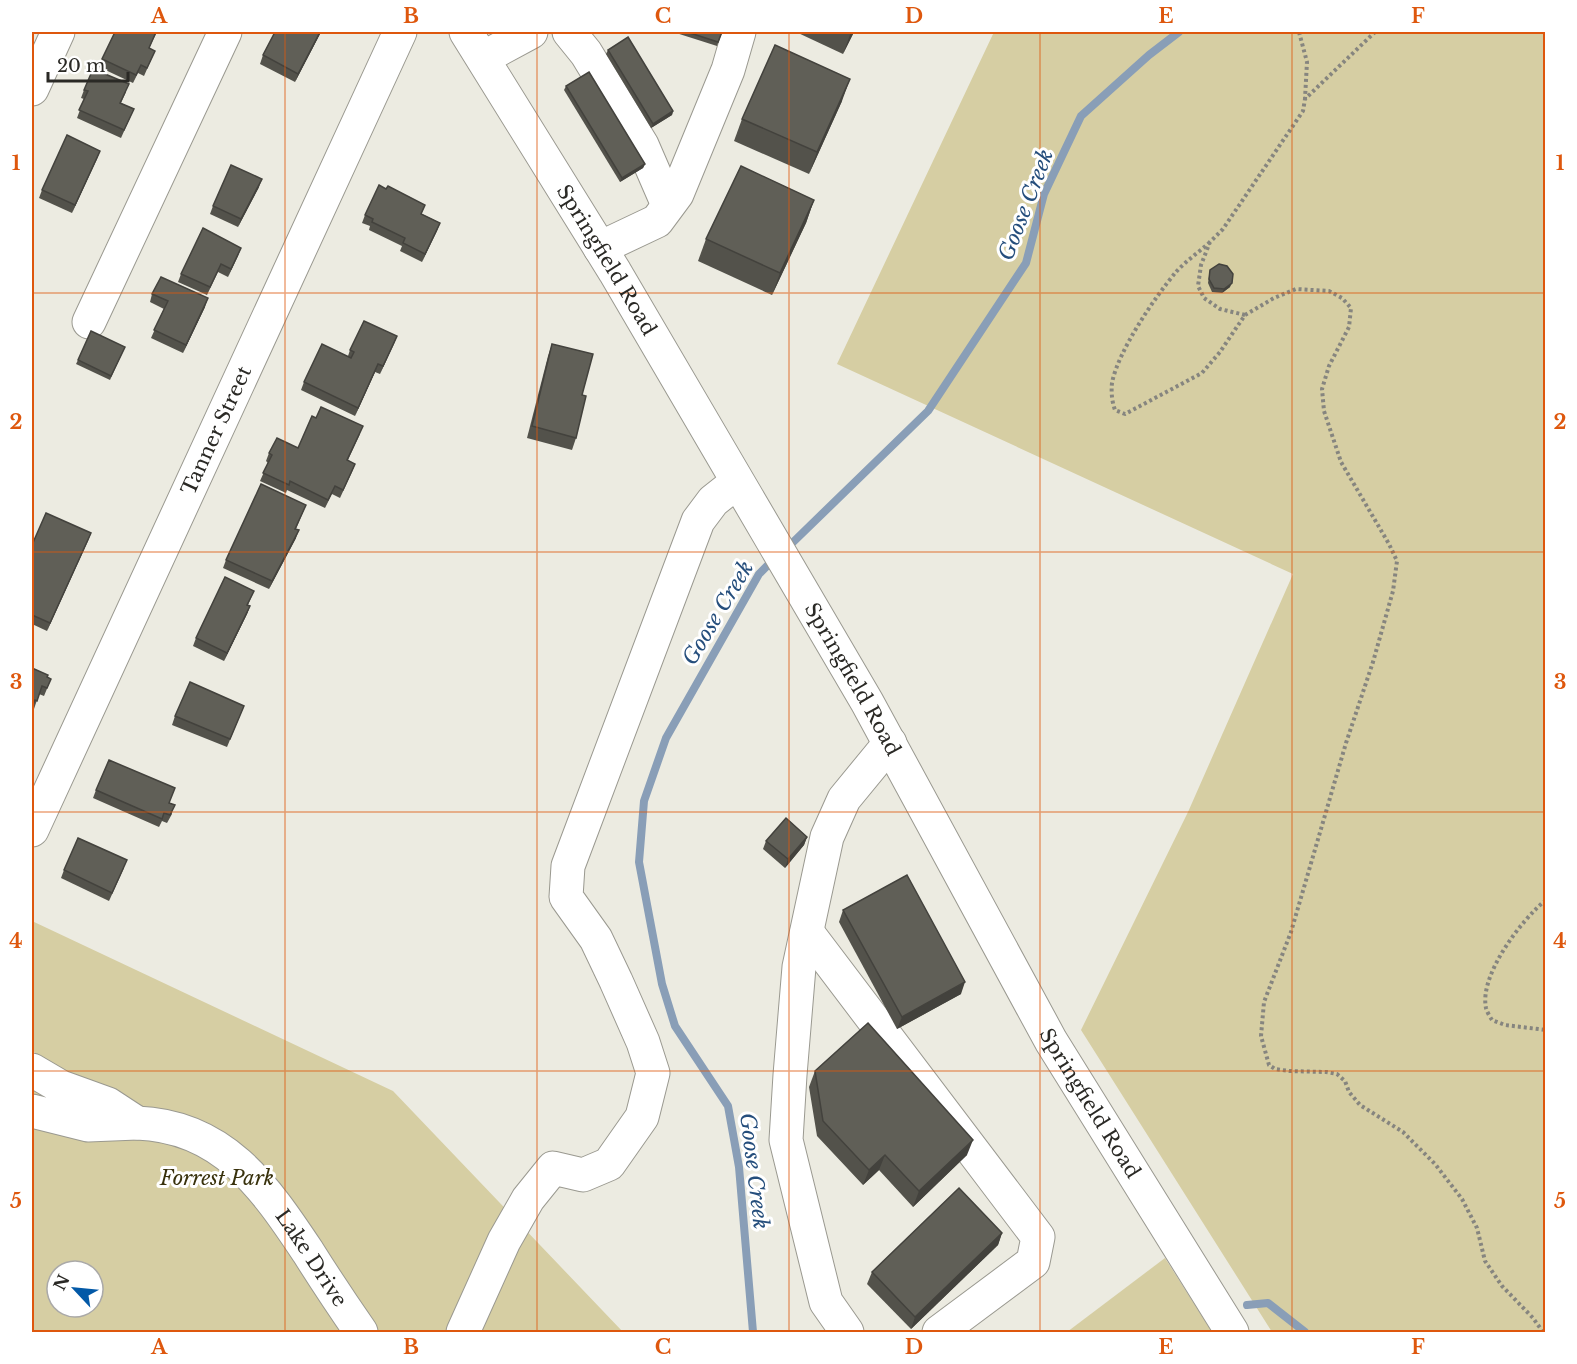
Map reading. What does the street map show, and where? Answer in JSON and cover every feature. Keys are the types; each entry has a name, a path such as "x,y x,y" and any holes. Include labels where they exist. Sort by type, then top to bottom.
{"street":[{"path":"32,89 58,32"},
{"path":"89,322 225,32"},
{"name":"Tanner Street","path":"32,830 400,32"},
{"path":"475,45 531,32"},
{"path":"569,32 586,53 642,145 668,206"},
{"path":"600,248 657,221 677,194 724,80 739,32"},
{"name":"Springfield Road","path":"475,45 600,248 890,744 1051,1041 1232,1332"},
{"path":"463,1332 504,1241 528,1199 554,1168 583,1175 609,1164 642,1117 653,1073 643,1042 596,939 566,897 568,866 698,521 713,501 737,482"},
{"path":"847,1332 826,1302 786,1140 799,968 827,837 844,799 890,744"},
{"path":"807,932 1038,1237 1033,1262 939,1332"},
{"name":"Lake Drive","path":"32,1070 61,1087 108,1104 136,1123"},
{"name":"Lake Drive","path":"32,1111 88,1125 160,1124 212,1145 257,1180 289,1223 361,1332"}],"path":[{"path":"1299,32 1307,62 1303,111 1223,229 1177,272 1155,301 1118,363 1112,385 1112,401 1115,410 1125,414 1202,373 1220,352 1245,315 1274,298 1296,289 1329,291 1342,298 1350,308 1349,327 1329,366 1322,389 1324,411 1341,462 1397,561 1393,591 1373,662 1346,743 1291,932 1264,1002 1261,1036 1269,1065 1275,1069 1337,1074 1345,1081 1349,1092 1360,1105 1403,1132 1435,1164 1462,1199 1477,1228 1485,1262 1502,1286 1544,1332"},
{"path":"1305,99 1375,32"},
{"path":"1210,242 1201,266 1198,286 1204,298 1220,309 1245,315"},
{"path":"1545,900 1519,926 1496,966 1487,985 1486,1008 1492,1020 1505,1025 1545,1030"}],"green space":[{"path":"994,32 1545,32 1545,1332 1272,1332 1081,1030 1188,812 1293,574 837,364"},
{"name":"Forrest Park","path":"32,921 393,1091 623,1332 32,1332 32,1071 39,1060 32,1048"},
{"path":"1165,1258 1212,1332 1067,1332"}],"building":[{"path":"115,32 156,32 149,48 155,51 147,68 141,65 136,75 102,59"},
{"path":"275,32 320,32 298,74 263,55"},
{"path":"687,32 722,32 718,42"},
{"path":"628,37 673,111 653,124 608,50"},
{"path":"775,45 850,79 817,152 742,119"},
{"path":"93,69 129,84 120,103 134,109 124,130 79,110 88,91 84,90"},
{"path":"589,72 645,164 622,178 566,86"},
{"path":"67,135 100,151 75,205 42,190"},
{"path":"231,165 262,179 241,219 213,206"},
{"path":"741,166 814,200 780,273 706,239"},
{"path":"379,185 386,189 388,186 425,205 421,214 440,223 425,254 403,243 405,238 372,222 373,219 365,215"},
{"path":"203,228 241,248 231,269 221,264 210,287 181,274"},
{"path":"1219,264 1227,266 1233,274 1232,283 1224,289 1214,288 1209,279 1210,270"},
{"path":"161,277 208,298 186,345 154,330 168,301 152,294"},
{"path":"364,321 397,336 383,366 378,364 358,408 304,382 322,344 351,358 354,352 350,350"},
{"path":"91,331 125,347 111,376 78,360"},
{"path":"552,344 593,354 582,395 586,396 576,438 532,426"},
{"path":"321,407 363,426 347,460 355,464 343,490 335,486 328,500 290,481 289,485 263,473 272,455 269,453 277,438 298,448 312,416 316,418"},
{"path":"261,484 306,505 295,529 299,530 272,581 226,560"},
{"path":"46,513 91,533 50,623 32,615 32,545"},
{"path":"225,577 254,591 247,605 250,606 227,653 196,638"},
{"path":"32,668 48,675 47,677 51,679 47,688 42,686 37,701 35,700 32,707"},
{"path":"190,682 244,706 230,739 175,716"},
{"path":"109,760 175,788 169,803 175,805 170,815 164,813 162,819 96,790"},
{"path":"786,818 807,837 788,859 766,841"},
{"path":"78,838 127,860 112,893 64,870"},
{"path":"907,875 965,982 902,1017 843,910"},
{"path":"868,1023 973,1140 919,1191 885,1155 869,1170 823,1121 815,1071"},
{"path":"959,1188 1002,1233 915,1317 872,1272"}],"waterway":[{"name":"Goose Creek","path":"786,549 928,411 1026,263 1044,194 1081,116 1149,55 1179,32"},
{"name":"Goose Creek","path":"753,1332 739,1167 728,1106 675,1026 662,984 639,862 644,801 666,738 759,574 774,559"},
{"path":"1247,1305 1268,1303 1305,1332"}]}
